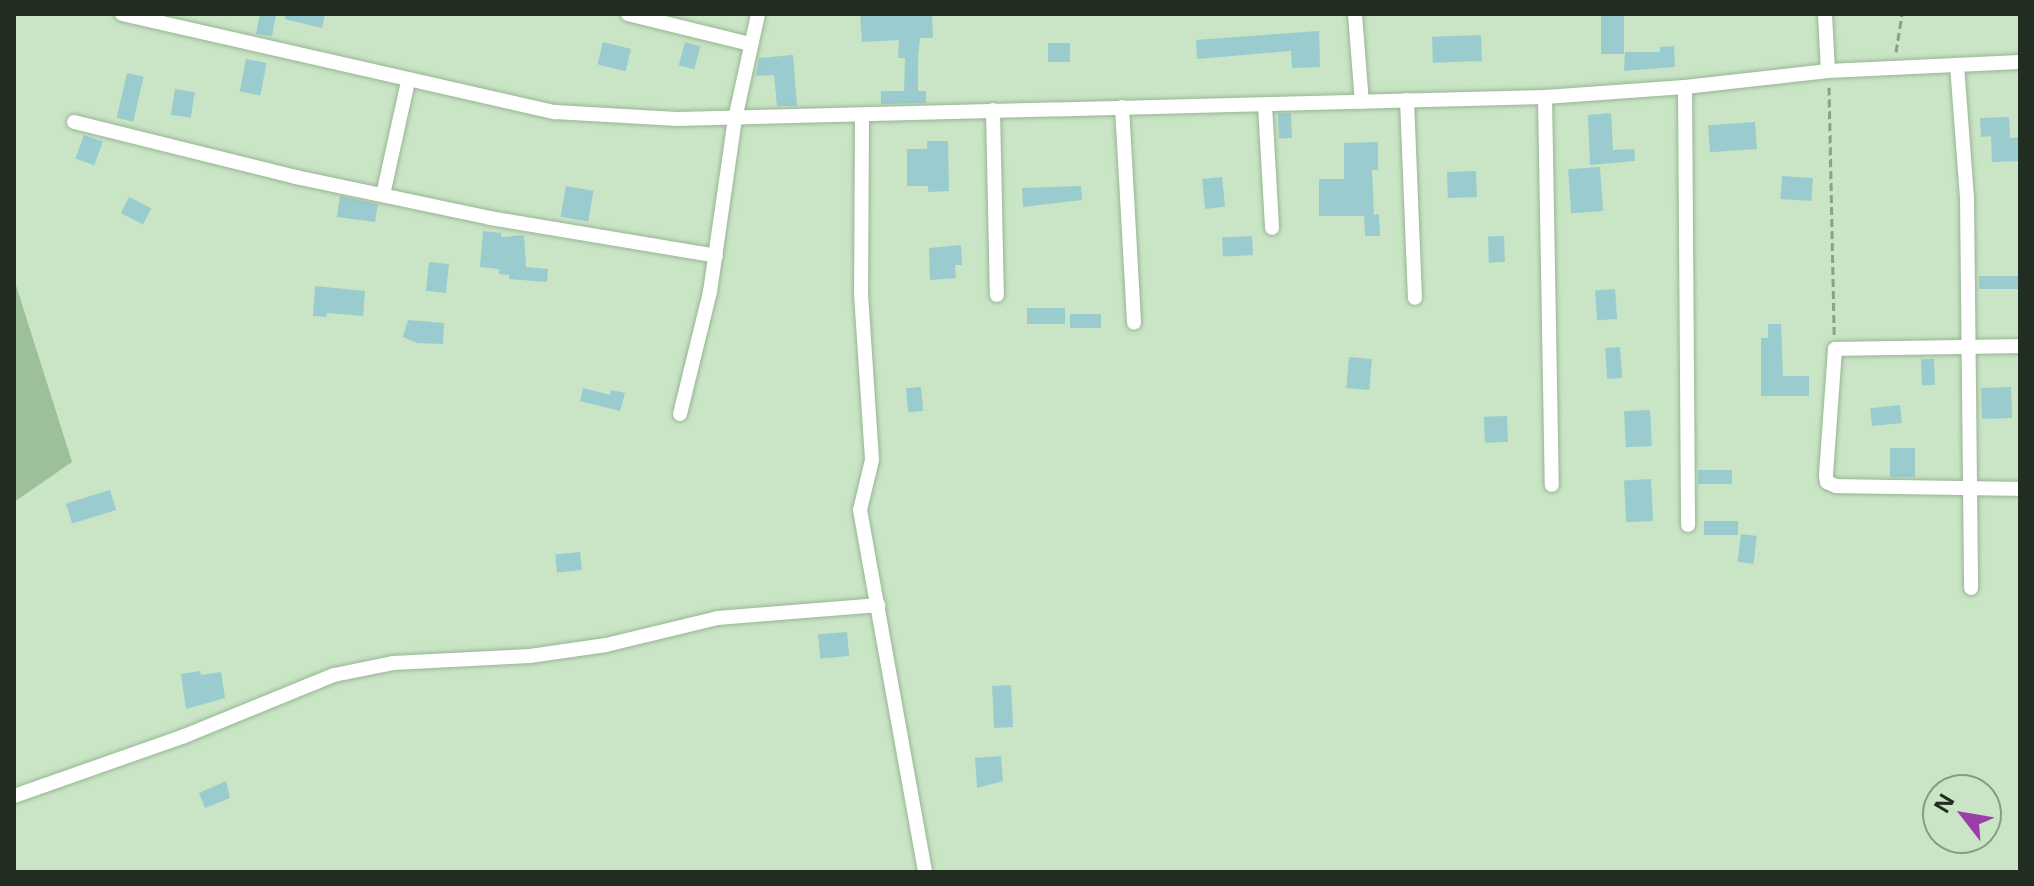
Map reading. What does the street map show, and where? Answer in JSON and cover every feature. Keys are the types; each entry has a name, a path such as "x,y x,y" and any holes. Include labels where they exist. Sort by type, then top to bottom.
{"street":[{"path":"122,14 555,112 735,119 1545,97 1685,87 1828,71 2020,62"},
{"path":"628,14 750,44"},
{"path":"680,414 716,256 735,119 758,14"},
{"path":"1355,14 1362,102"},
{"path":"1825,14 1828,71"},
{"path":"1957,65 1967,197 1971,588"},
{"path":"383,195 408,81"},
{"path":"1685,87 1688,525"},
{"path":"1545,97 1552,485"},
{"path":"1407,100 1415,298"},
{"path":"1265,105 1272,228"},
{"path":"1122,107 1134,323"},
{"path":"993,110 997,295"},
{"path":"862,115 861,294 872,460 860,510 925,872"},
{"path":"74,122 490,218 716,256"},
{"path":"2020,346 1835,349 1827,482 1836,486 1970,491 2020,489"},
{"path":"14,796 182,737 334,675 393,663 546,654 606,645 718,618 878,605"}],"path":[{"path":"1894,68 1902,14"},
{"path":"1828,71 1835,349"}],"green space":[{"path":"14,279 72,462 14,502"}],"building":[{"path":"260,14 276,14 272,36 256,34"},
{"path":"285,14 325,14 322,28 285,19"},
{"path":"860,14 932,14 933,38 920,38 918,58 918,91 926,91 926,103 881,104 881,91 904,91 905,58 898,58 899,40 862,42"},
{"path":"1601,14 1624,14 1624,54 1601,54"},
{"path":"1319,31 1320,67 1292,68 1291,51 1197,59 1196,40"},
{"path":"1481,35 1482,61 1433,63 1432,37"},
{"path":"603,42 631,49 626,71 597,64"},
{"path":"685,42 700,46 694,69 679,65"},
{"path":"1048,43 1070,43 1070,62 1048,62"},
{"path":"1674,46 1675,67 1624,71 1625,52 1660,52 1660,47"},
{"path":"793,55 797,106 777,106 774,75 756,76 759,58"},
{"path":"246,59 267,63 260,95 240,91"},
{"path":"127,73 144,77 133,122 117,118"},
{"path":"175,89 195,92 191,118 171,115"},
{"path":"1278,113 1291,113 1292,138 1279,138"},
{"path":"1611,113 1613,150 1634,149 1635,161 1590,165 1588,115"},
{"path":"2009,117 2010,138 2019,137 2020,161 1992,162 1991,136 1981,137 1980,118"},
{"path":"1755,122 1757,149 1710,152 1708,125"},
{"path":"84,135 103,142 94,165 75,158"},
{"path":"927,141 948,141 949,191 928,192 928,186 907,186 907,149 927,149"},
{"path":"1378,142 1378,170 1372,170 1374,215 1379,214 1380,236 1365,236 1364,216 1319,216 1319,179 1344,179 1344,143"},
{"path":"1600,167 1603,211 1571,213 1568,169"},
{"path":"1476,171 1477,197 1448,198 1447,172"},
{"path":"1782,176 1813,178 1811,201 1780,199"},
{"path":"1222,177 1225,207 1205,209 1202,179"},
{"path":"566,186 594,191 588,221 561,217"},
{"path":"1081,186 1082,200 1023,207 1022,188"},
{"path":"340,196 378,204 375,222 337,217"},
{"path":"129,197 151,208 143,224 121,213"},
{"path":"483,231 501,233 501,237 524,235 526,267 548,269 547,282 509,279 509,275 499,274 499,269 480,267"},
{"path":"1252,236 1253,255 1223,257 1222,238"},
{"path":"1504,236 1505,262 1489,263 1488,237"},
{"path":"961,245 962,265 955,265 956,278 930,280 929,248"},
{"path":"429,262 449,264 446,293 426,291"},
{"path":"1979,276 2020,276 2020,289 1979,289"},
{"path":"315,286 365,291 363,316 327,313 326,317 313,316"},
{"path":"1615,289 1617,319 1597,320 1595,290"},
{"path":"1027,308 1065,308 1065,324 1027,324"},
{"path":"1070,314 1101,314 1101,328 1070,328"},
{"path":"408,320 444,323 443,344 417,343 403,337"},
{"path":"1768,324 1781,324 1783,376 1809,376 1809,396 1761,396 1761,338 1768,338"},
{"path":"1620,347 1622,378 1607,379 1605,348"},
{"path":"1349,357 1372,359 1369,390 1346,388"},
{"path":"1921,359 1934,359 1935,385 1922,385"},
{"path":"921,387 923,411 908,412 906,388"},
{"path":"2011,387 2012,418 1982,419 1981,388"},
{"path":"583,388 610,395 611,390 625,393 620,411 580,401"},
{"path":"1900,405 1902,423 1872,426 1870,408"},
{"path":"1650,410 1652,446 1626,447 1624,411"},
{"path":"1507,416 1508,442 1485,443 1484,417"},
{"path":"1890,448 1915,448 1915,477 1890,477"},
{"path":"1698,470 1732,470 1732,484 1698,484"},
{"path":"1651,479 1653,521 1626,522 1624,480"},
{"path":"110,490 116,510 72,524 66,503"},
{"path":"1704,521 1738,521 1738,535 1704,535"},
{"path":"1741,534 1757,536 1753,564 1738,562"},
{"path":"580,552 582,570 557,573 555,555"},
{"path":"847,632 849,656 820,658 818,635"},
{"path":"200,671 201,675 221,672 225,698 186,709 181,674"},
{"path":"1011,685 1013,727 994,728 992,686"},
{"path":"1001,756 1003,781 977,788 975,758"},
{"path":"226,781 230,798 205,808 199,793"}]}
